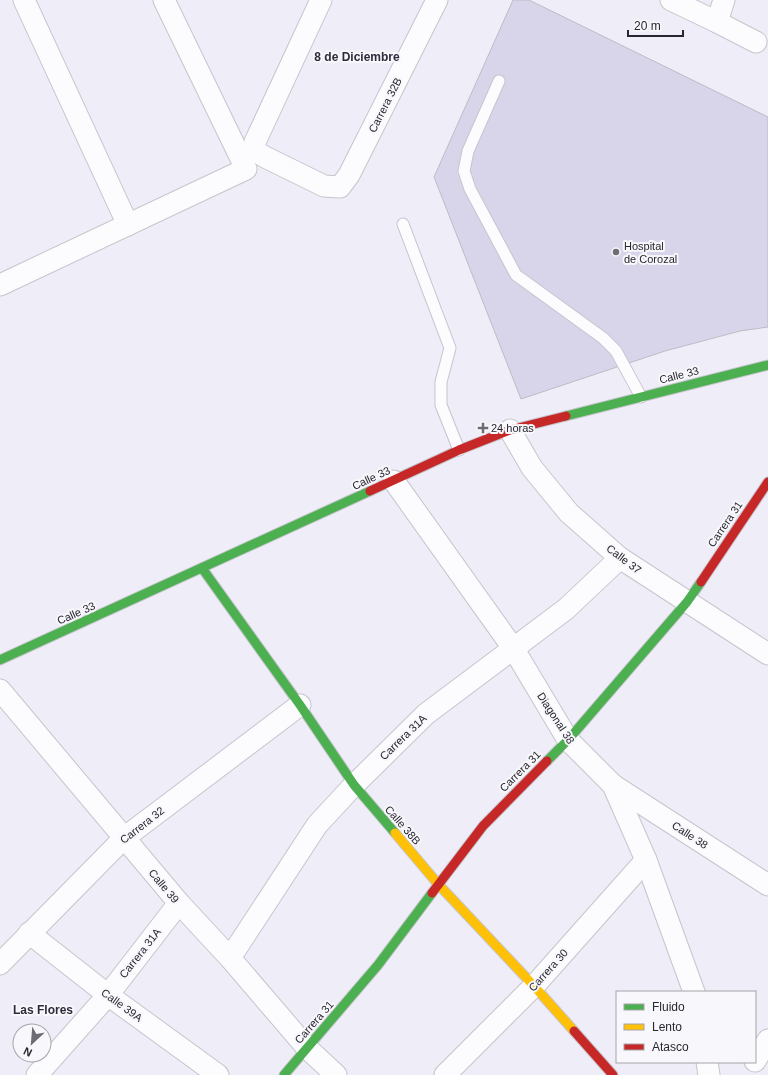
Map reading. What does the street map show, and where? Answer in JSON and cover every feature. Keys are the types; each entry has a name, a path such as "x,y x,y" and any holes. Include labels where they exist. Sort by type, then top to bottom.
{"street":[{"path":"24,0 128,225"},
{"path":"0,285 246,169 164,0"},
{"name":"Carrera 32B","path":"321,0 255,142 255,151 324,186 340,187 349,175 437,0"},
{"path":"671,0 756,42"},
{"path":"717,22 724,0"},
{"name":"Calle 33","path":"0,660 460,450 510,430 768,365"},
{"name":"Calle 37","path":"510,430 532,468 569,513 620,558 768,654"},
{"name":"Diagonal 38","path":"394,481 513,648 568,740 613,785 646,860 694,991"},
{"name":"Carrera 31","path":"284,1075 378,965 483,826 568,740 687,602 768,482"},
{"name":"Carrera 31A","path":"230,958 317,825 354,785 426,714 566,609 620,558"},
{"name":"Calle 38B","path":"202,568 300,705 354,785 438,884 534,986 613,1075"},
{"name":"Calle 39","path":"0,690 179,903 230,958 307,1048 336,1075"},
{"name":"Carrera 32","path":"0,964 124,838 300,705"},
{"name":"Calle 38","path":"613,785 768,885"},
{"name":"Carrera 30","path":"445,1075 534,986 646,860"},
{"name":"Carrera 31A","path":"37,1075 108,995 179,903"},
{"name":"Calle 39A","path":"29,933 108,995 218,1075"},
{"path":"756,1060 768,1040"},
{"path":"707,1063 709,1075"},
{"path":"746,1075 754,1063"}],"lane":[{"path":"499,81 468,151 464,171 470,188 516,275 603,338 616,351 641,397"},
{"path":"403,224 450,348 441,382 441,405 460,450"}],"building":[{"name":"Hospital de Corozal","path":"513,0 529,0 768,117 768,327 740,331 665,351 521,399 434,177"}],"traffic: fast":[{"path":"566,416 768,365"},
{"path":"0,660 370,491"},
{"path":"202,568 300,705 354,785 395,833"},
{"path":"547,761 568,740 687,602 701,582"},
{"path":"284,1075 378,965 432,893"}],"traffic: slow":[{"path":"395,833 438,884 574,1031"}],"traffic: jam":[{"path":"370,491 459,450 510,430 566,416"},
{"path":"701,582 768,482"},
{"path":"432,893 483,826 547,761"},
{"path":"574,1031 613,1075"}],"place":[{"name":"Hospital de Corozal","path":"616,252"},
{"name":"24 horas","path":"483,428"}],"district":[{"name":"8 de Diciembre","path":"357,57"},
{"name":"Las Flores","path":"43,1010"}]}
